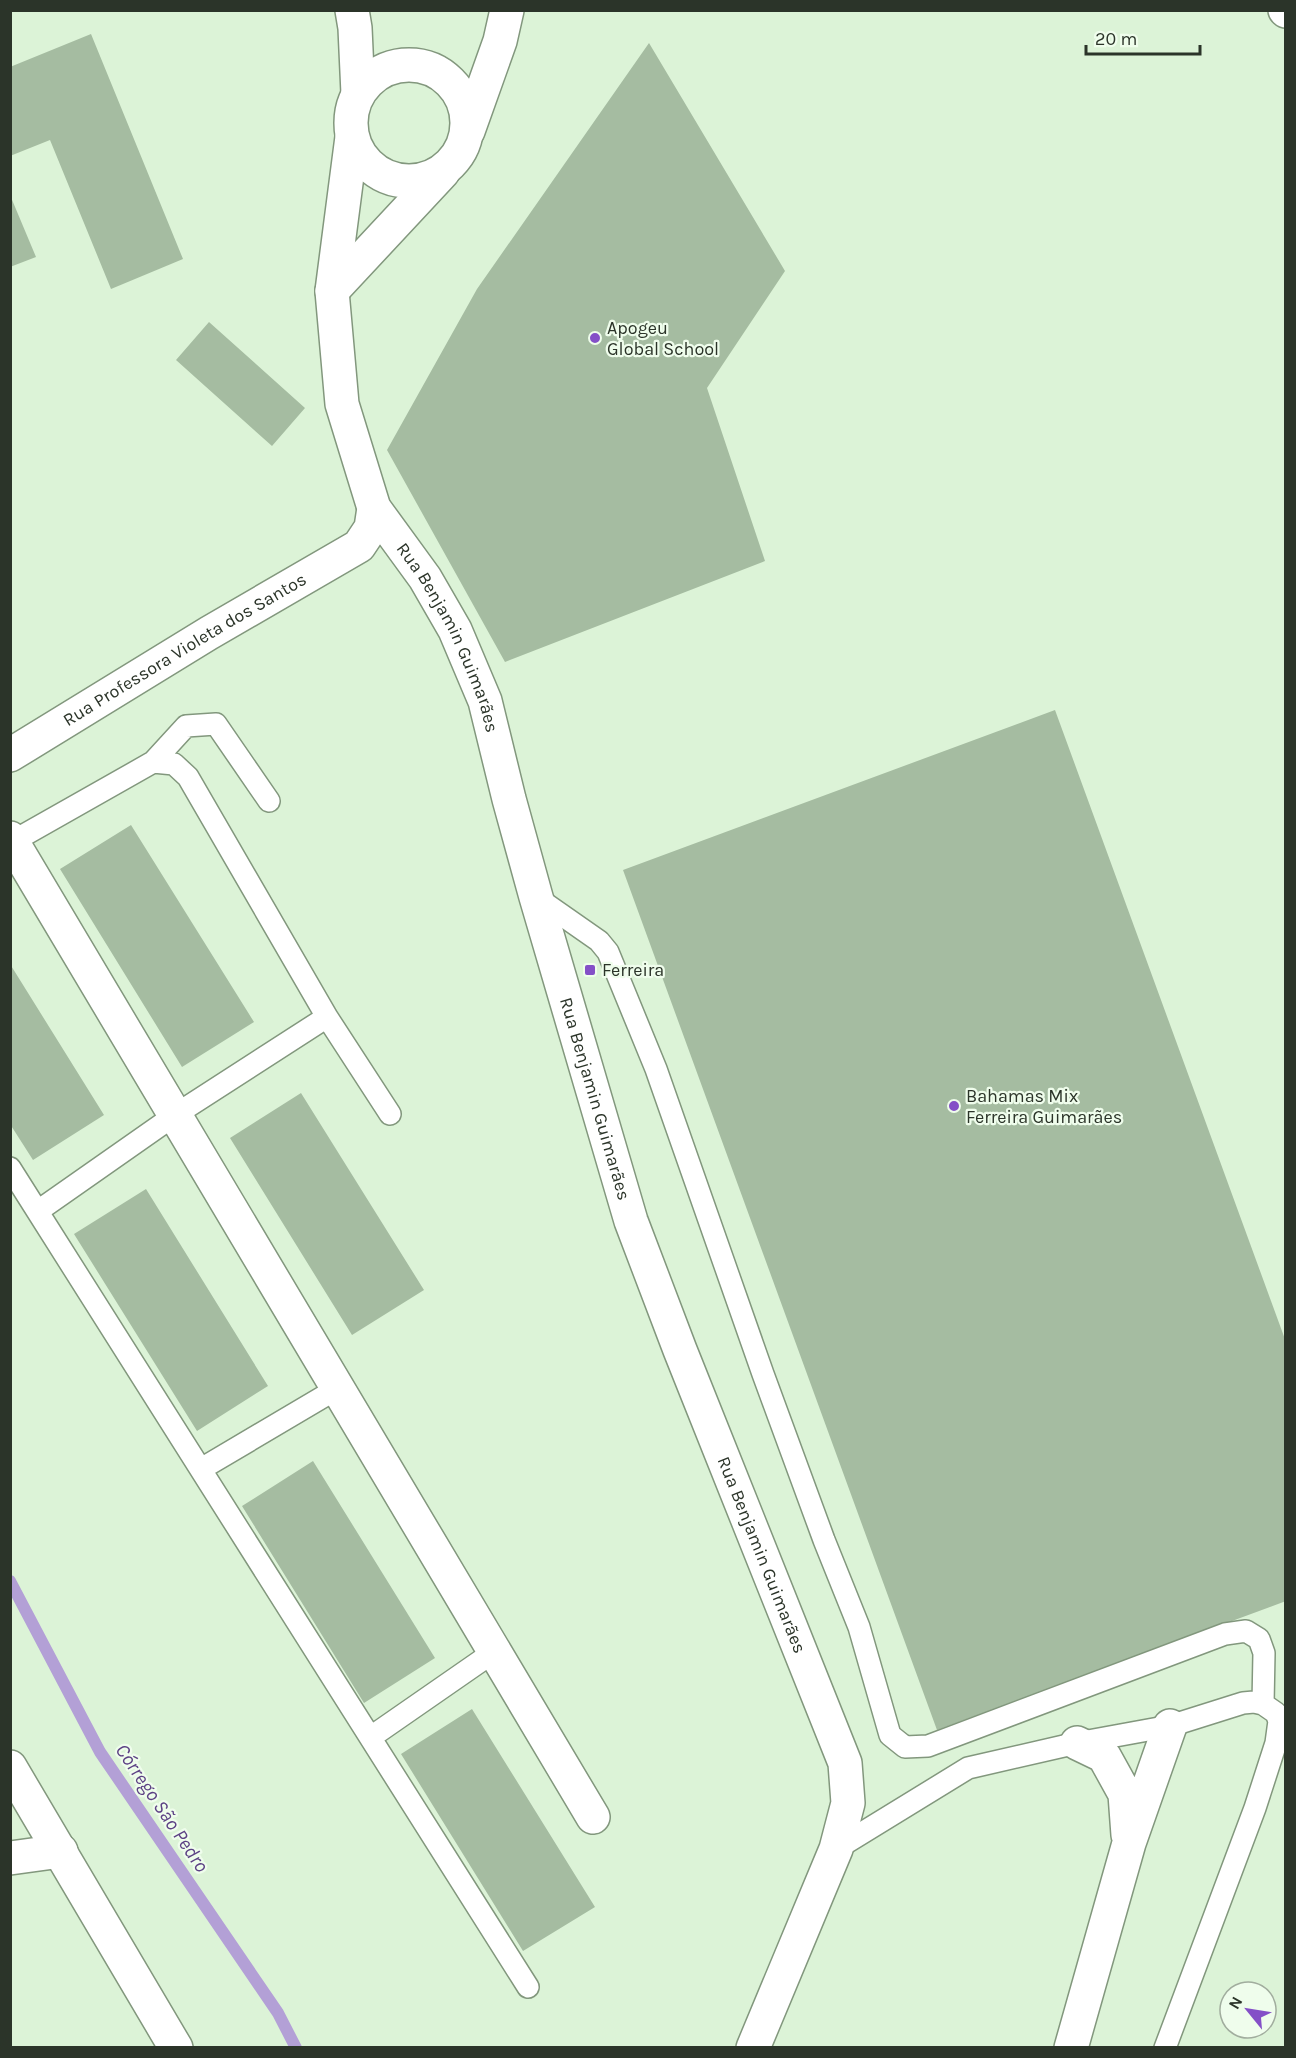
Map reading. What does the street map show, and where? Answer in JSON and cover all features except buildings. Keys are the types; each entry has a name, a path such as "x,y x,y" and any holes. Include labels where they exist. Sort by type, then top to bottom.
{"street":[{"path":"352,10 358,94"},
{"path":"332,291 459,153 500,41 507,10"},
{"path":"447,168 430,178 410,182 391,180 373,170 360,155 352,137 350,122 358,94 370,80 385,70 403,65 421,66 439,73 458,92 467,117 466,135"},
{"name":"Rua Benjamin Guimarães","path":"352,137 332,291 342,404 374,508 416,567 455,630 485,701 536,897 631,1221 845,1763 848,1803 836,1849 753,2048"},
{"path":"374,508 371,528 359,546 382,549 416,567"},
{"name":"Rua Professora Violeta dos Santos","path":"10,755 209,633 359,546"},
{"path":"11,841 593,1817"},
{"path":"1071,2048 1129,1842 1170,1726"},
{"path":"1077,1743 1104,1756 1125,1794 1129,1842"},
{"path":"10,1767 176,2048"},
{"path":"10,1858 61,1851"}],"lane":[{"path":"11,841 153,762 186,726 216,724 269,801"},
{"path":"153,762 174,764 188,777 327,1017 390,1114"},
{"path":"536,897 598,941 608,952 656,1069 763,1374 824,1540 859,1627 890,1735 905,1747 928,1746 1225,1634 1246,1631 1258,1639 1264,1653 1263,1704"},
{"path":"38,1211 175,1115 327,1017"},
{"path":"10,1168 528,1987"},
{"path":"201,1469 338,1388"},
{"path":"371,1737 495,1651"},
{"path":"836,1849 968,1768 1077,1743 1170,1726 1243,1702 1263,1704 1276,1713 1279,1721 1273,1756 1165,2048"}],"waterway":[{"name":"Córrego São Pedro","path":"10,1581 100,1752 278,2013 296,2048"}],"place":[{"name":"Apogeu Global School","path":"595,338"},
{"name":"Ferreira","path":"590,970"},
{"name":"Bahamas Mix Ferreira Guimarães","path":"954,1106"}]}
